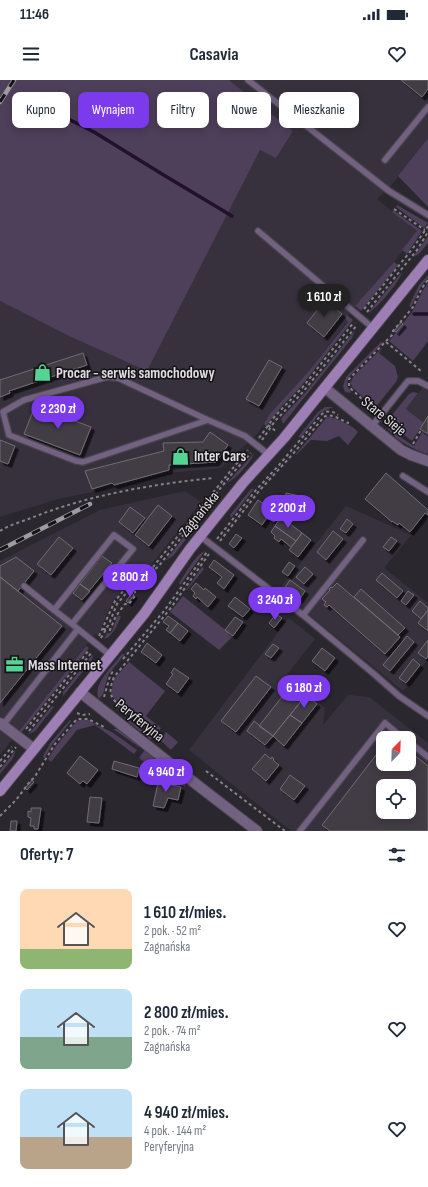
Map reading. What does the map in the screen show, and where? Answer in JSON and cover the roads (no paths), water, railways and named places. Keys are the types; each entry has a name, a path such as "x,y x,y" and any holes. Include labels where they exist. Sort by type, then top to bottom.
{"street":[{"name":"Zagnańska","path":"0,791 158,596 200,536 244,482 269,455 325,388 428,260"},
{"name":"Stare Sieje","path":"325,388 405,453 428,461"},
{"name":"Peryferyjna","path":"80,692 257,831"},
{"path":"1,724 34,749"}],"lane":[{"path":"248,80 389,191 428,215"},
{"path":"385,160 428,106"},
{"path":"258,231 373,328"},
{"path":"208,420 83,462 76,461 9,435 3,412 24,400 107,377 122,380 245,436 269,455"},
{"path":"372,426 408,381 418,381 428,386"},
{"path":"403,476 428,492"},
{"path":"54,610 114,535 133,549 72,624"},
{"path":"200,536 303,615 399,696 428,716"},
{"path":"303,615 363,540"},
{"path":"24,586 110,655"},
{"path":"1,724 78,629"},
{"path":"379,731 385,723 395,731"},
{"path":"300,831 376,734"},
{"path":"416,748 428,757"}],"waterway":[{"path":"70,120 94,132 232,216"},
{"path":"414,314 428,314"}],"railway":[{"path":"0,102 14,80"},
{"path":"0,550 90,504"}],"place":[{"name":"Procar - serwis samochodowy","path":"43,373"},
{"name":"Inter Cars","path":"181,456"},
{"name":"Mass Internet","path":"15,665"}]}
